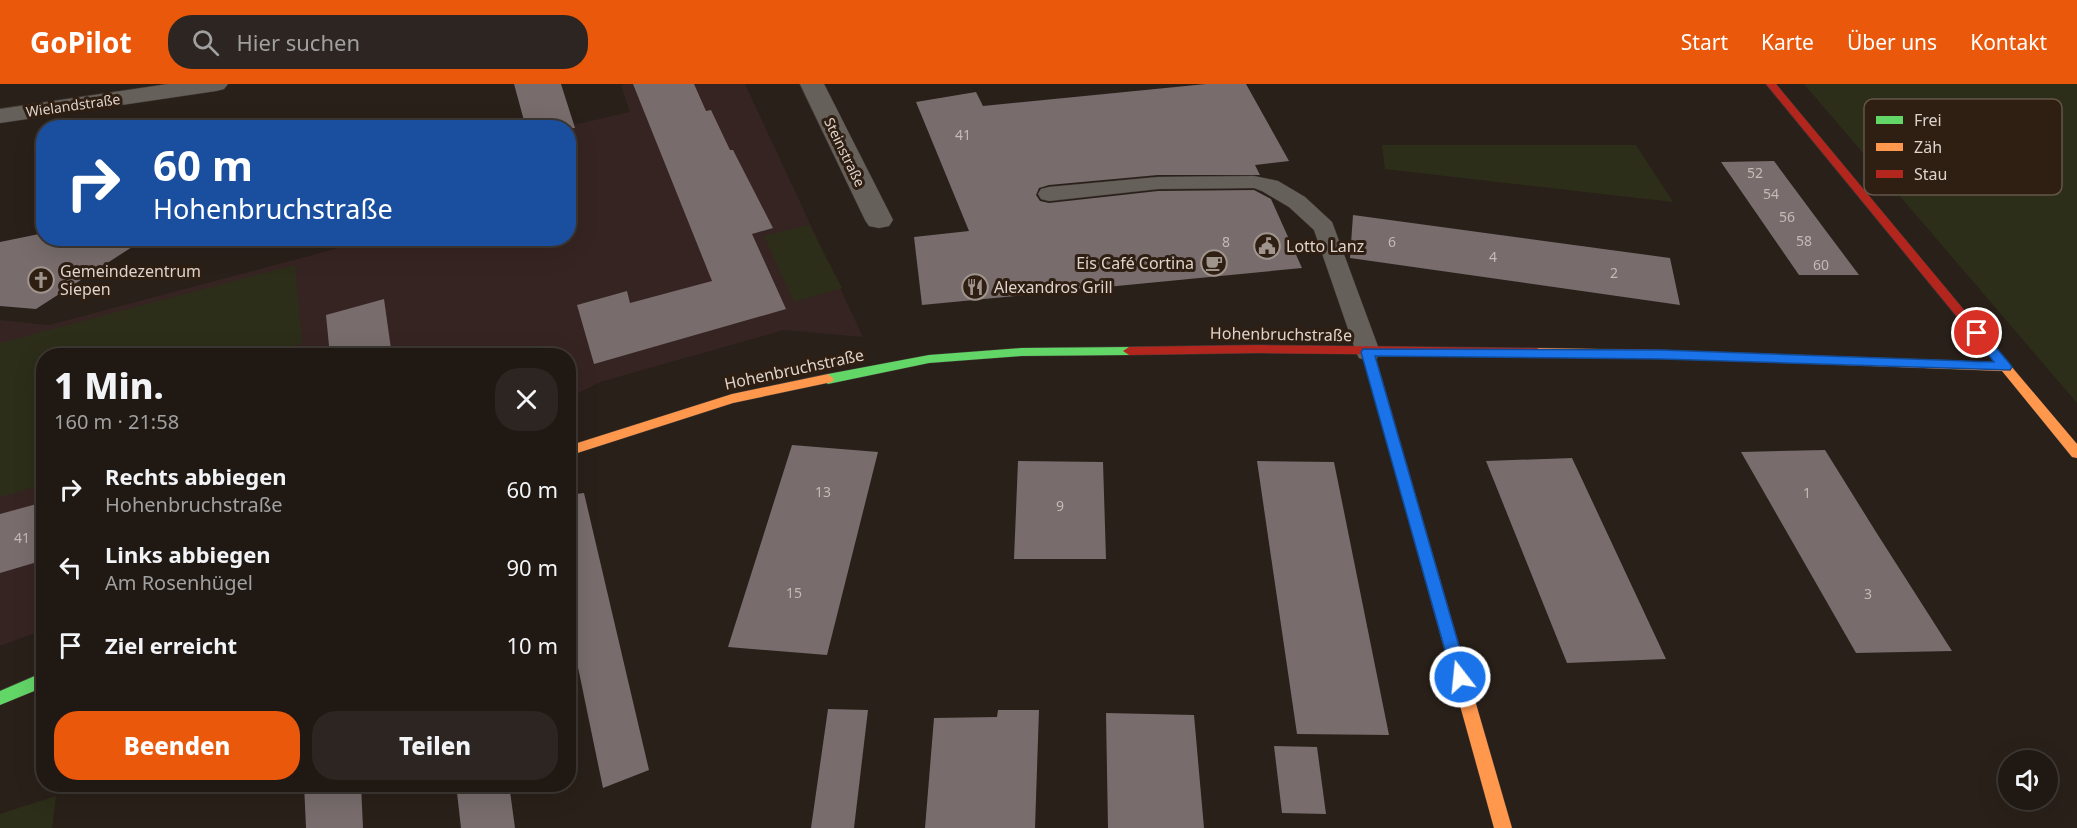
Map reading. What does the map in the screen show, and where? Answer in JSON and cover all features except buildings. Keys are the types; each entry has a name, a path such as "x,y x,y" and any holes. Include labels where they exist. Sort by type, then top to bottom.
{"street":[{"name":"Wielandstraße","path":"0,116 216,84"},
{"name":"Steinstraße","path":"812,84 879,220"},
{"path":"1771,84 1820,146 2077,453"},
{"name":"Hohenbruchstraße","path":"576,448 732,399 890,365 929,359 1021,352 1258,349 1662,354 2006,367"},
{"path":"1368,352 1503,828"},
{"path":"0,698 36,682"}],"lane":[{"path":"1049,194 1158,183 1254,183 1270,186 1296,202 1324,227 1368,352"}],"shaded area":[{"path":"745,84 863,337 784,330 600,382 576,394 576,348 36,348 36,633 0,646 0,320 49,325 346,246 576,246 576,124 630,112 621,85"}],"green space":[{"path":"1804,84 2077,84 2077,403 1899,195 2062,195 2062,99 1864,99 1864,154"},
{"path":"1382,145 1636,145 1673,202 1385,169"},
{"path":"809,225 842,288 794,302 764,236"},
{"path":"295,265 302,344 289,348 36,348 36,487 0,497 0,343"},
{"path":"56,796 52,828 0,828 0,814"}],"traffic: fast":[{"path":"828,379 929,359 1021,352 1129,351"},
{"path":"0,698 36,682"}],"traffic: slow":[{"path":"1985,343 2077,453"},
{"path":"1368,352 1503,828"},
{"path":"1537,352 1662,354 2006,367"},
{"path":"576,448 732,399 828,379"}],"traffic: jam":[{"path":"1771,84 1985,343"},
{"path":"1129,351 1258,349 1537,352"}],"place":[{"name":"Lotto Lanz","path":"1267,246"},
{"name":"Eis Café Cortina","path":"1214,263"},
{"name":"Gemeindezentrum Siepen","path":"41,280"},
{"name":"Alexandros Grill","path":"975,287"}],"route":[{"path":"1460,677 1368,352 1662,354 2006,367 1977,333"}]}
